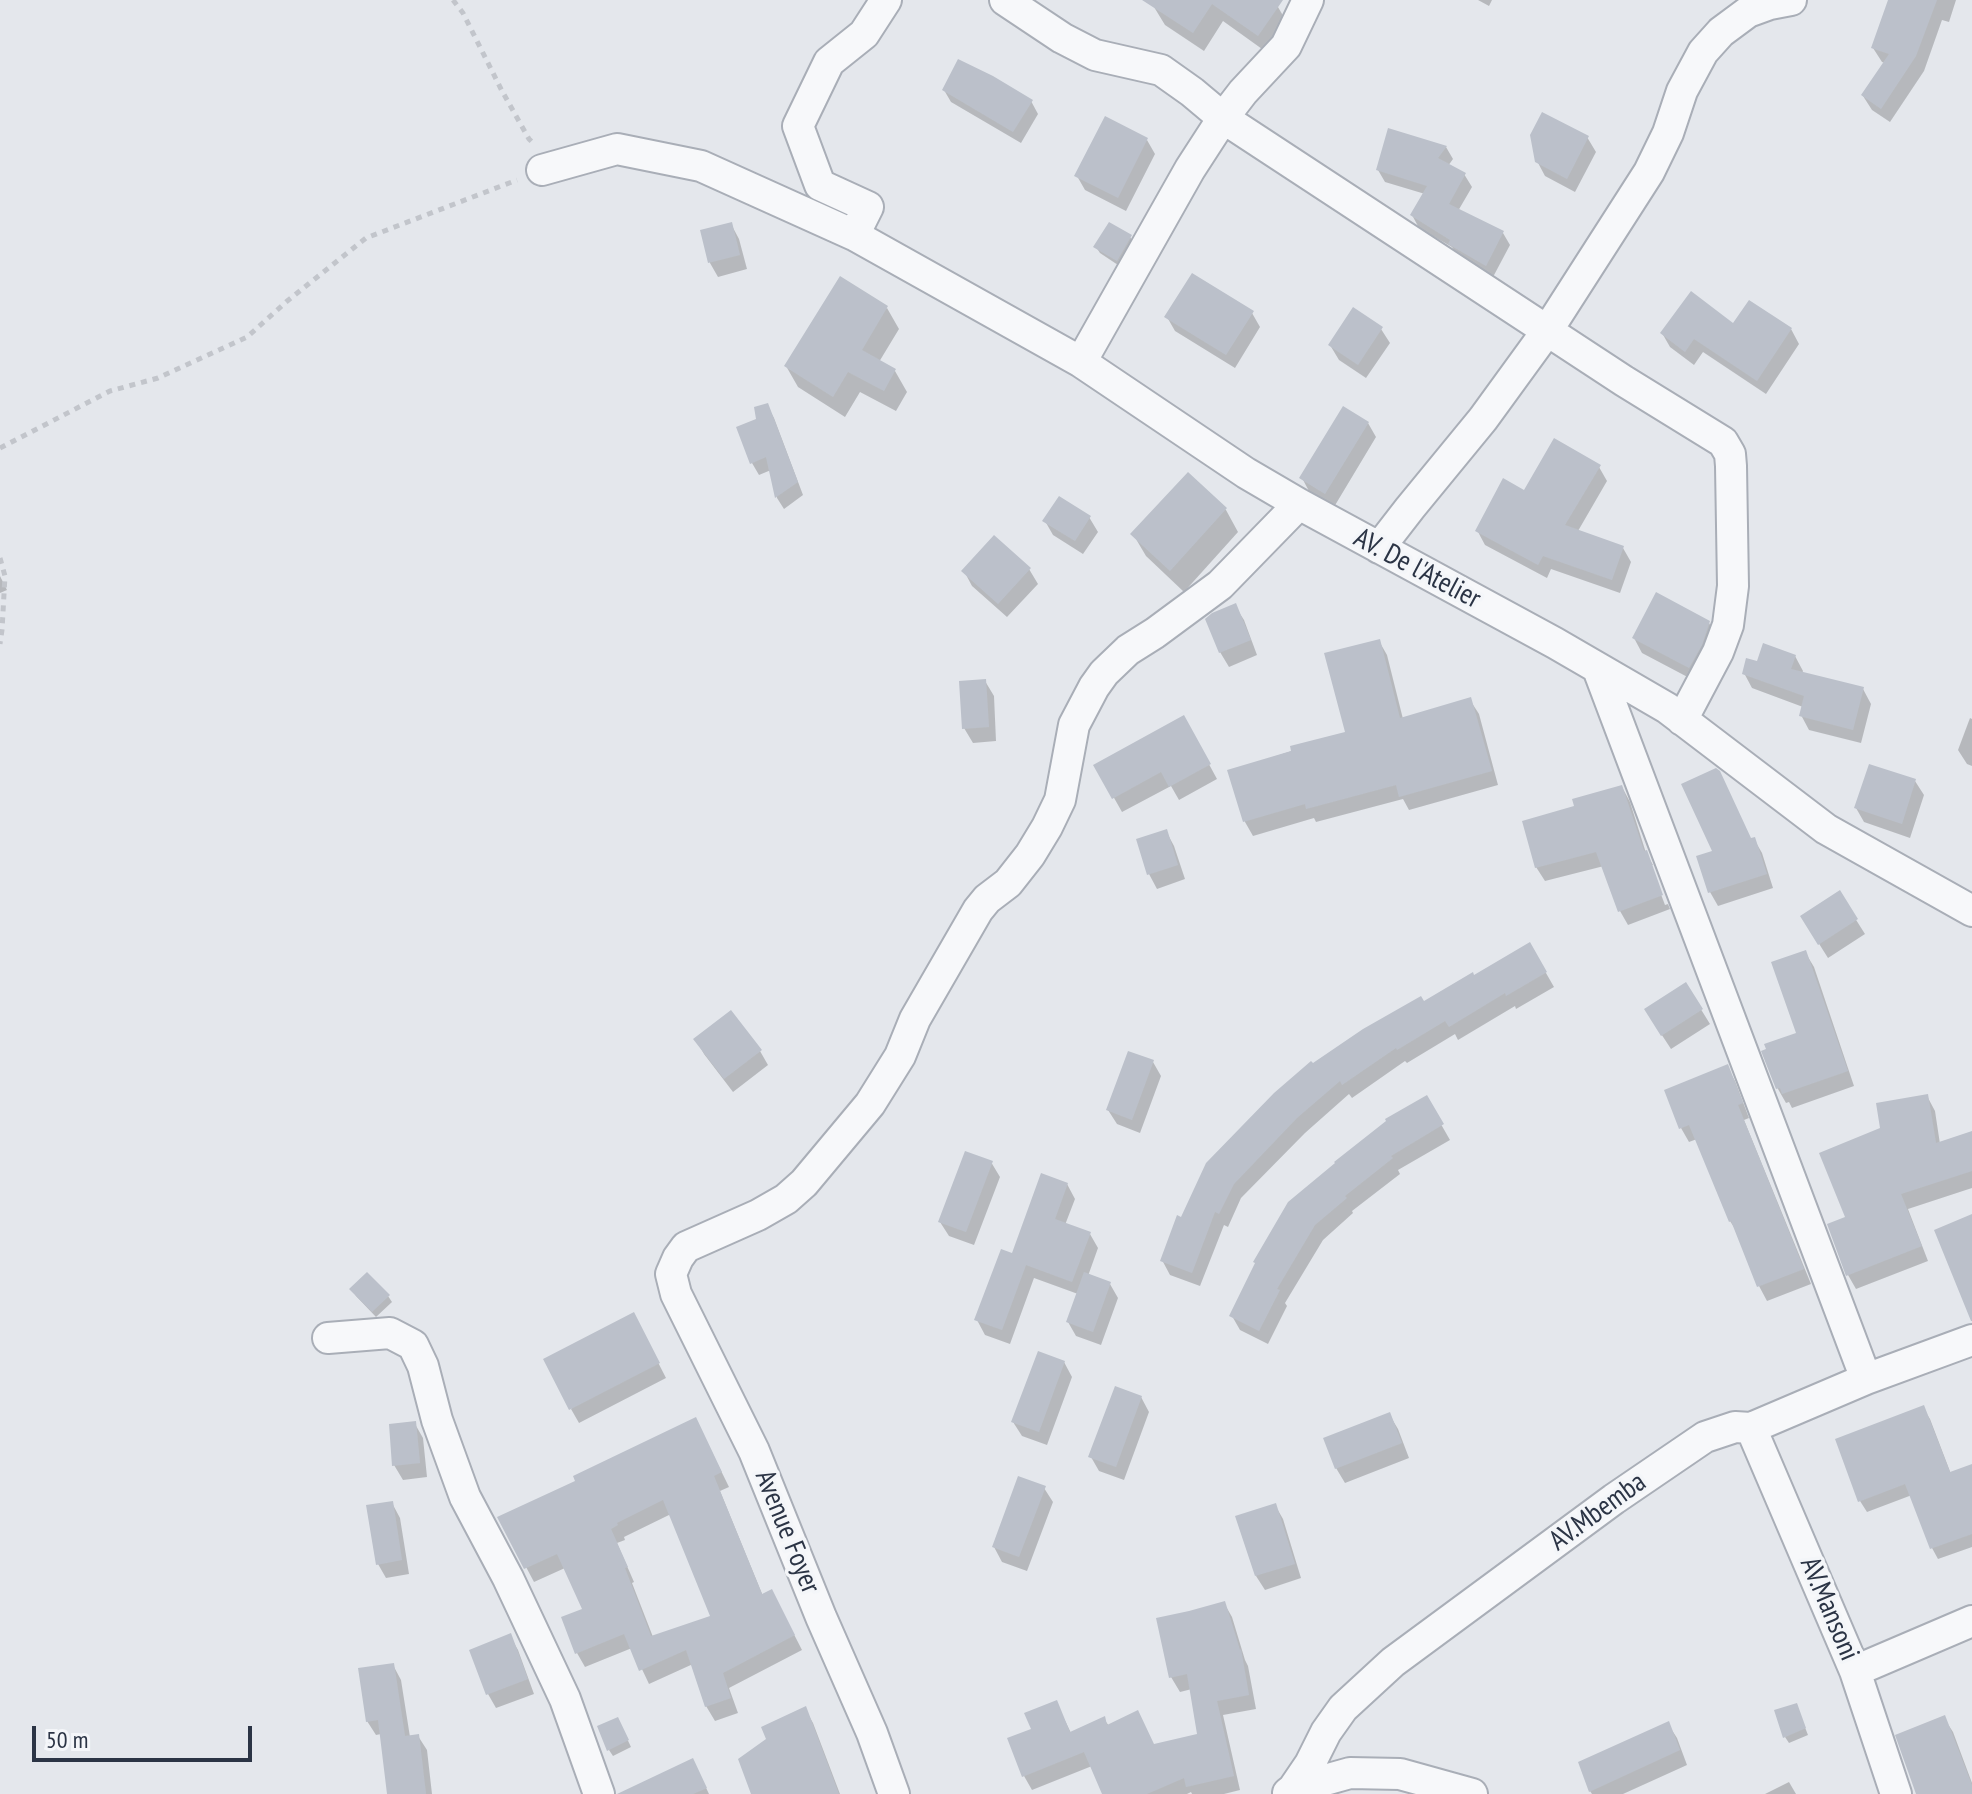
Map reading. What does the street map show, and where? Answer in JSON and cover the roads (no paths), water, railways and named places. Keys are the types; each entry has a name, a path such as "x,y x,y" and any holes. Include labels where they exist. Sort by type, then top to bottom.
{"street":[{"path":"854,235 868,207 820,185 798,126 829,62 864,34 886,0"},
{"path":"1005,0 1062,38 1095,55 1161,70 1223,118 1624,381 1723,442 1730,454 1733,586 1728,625 1718,652 1682,720"},
{"path":"1081,362 1190,169 1243,92 1286,46 1308,0"},
{"path":"1379,548 1483,419 1547,331 1649,172 1668,133 1682,91 1703,52 1721,32 1748,12 1791,0"},
{"name":"AV. De l'Atelier","path":"542,170 617,149 701,166 854,235 1081,362 1246,473 1299,504 1667,708 1826,829 1972,911"},
{"name":"Avenue Foyer","path":"894,1794 872,1733 754,1451 676,1294 671,1274 686,1247 786,1199 804,1183 870,1104 900,1056 915,1019 978,910 1008,883 1047,827 1060,800 1074,725 1104,673 1128,650 1220,585 1299,504"},
{"path":"1598,669 1866,1379"},
{"path":"328,1338 390,1333 413,1345 423,1366 437,1420 465,1497 508,1578 565,1699 599,1794"},
{"name":"AV.Mbemba","path":"1290,1791 1343,1708 1393,1662 1614,1499 1705,1437 1735,1427 1751,1428 1866,1379 1972,1340"},
{"name":"AV.Mansoni","path":"1751,1428 1855,1671 1896,1794"},
{"path":"1855,1671 1972,1621"},
{"path":"1290,1791 1350,1773 1400,1774 1472,1794"}]}
